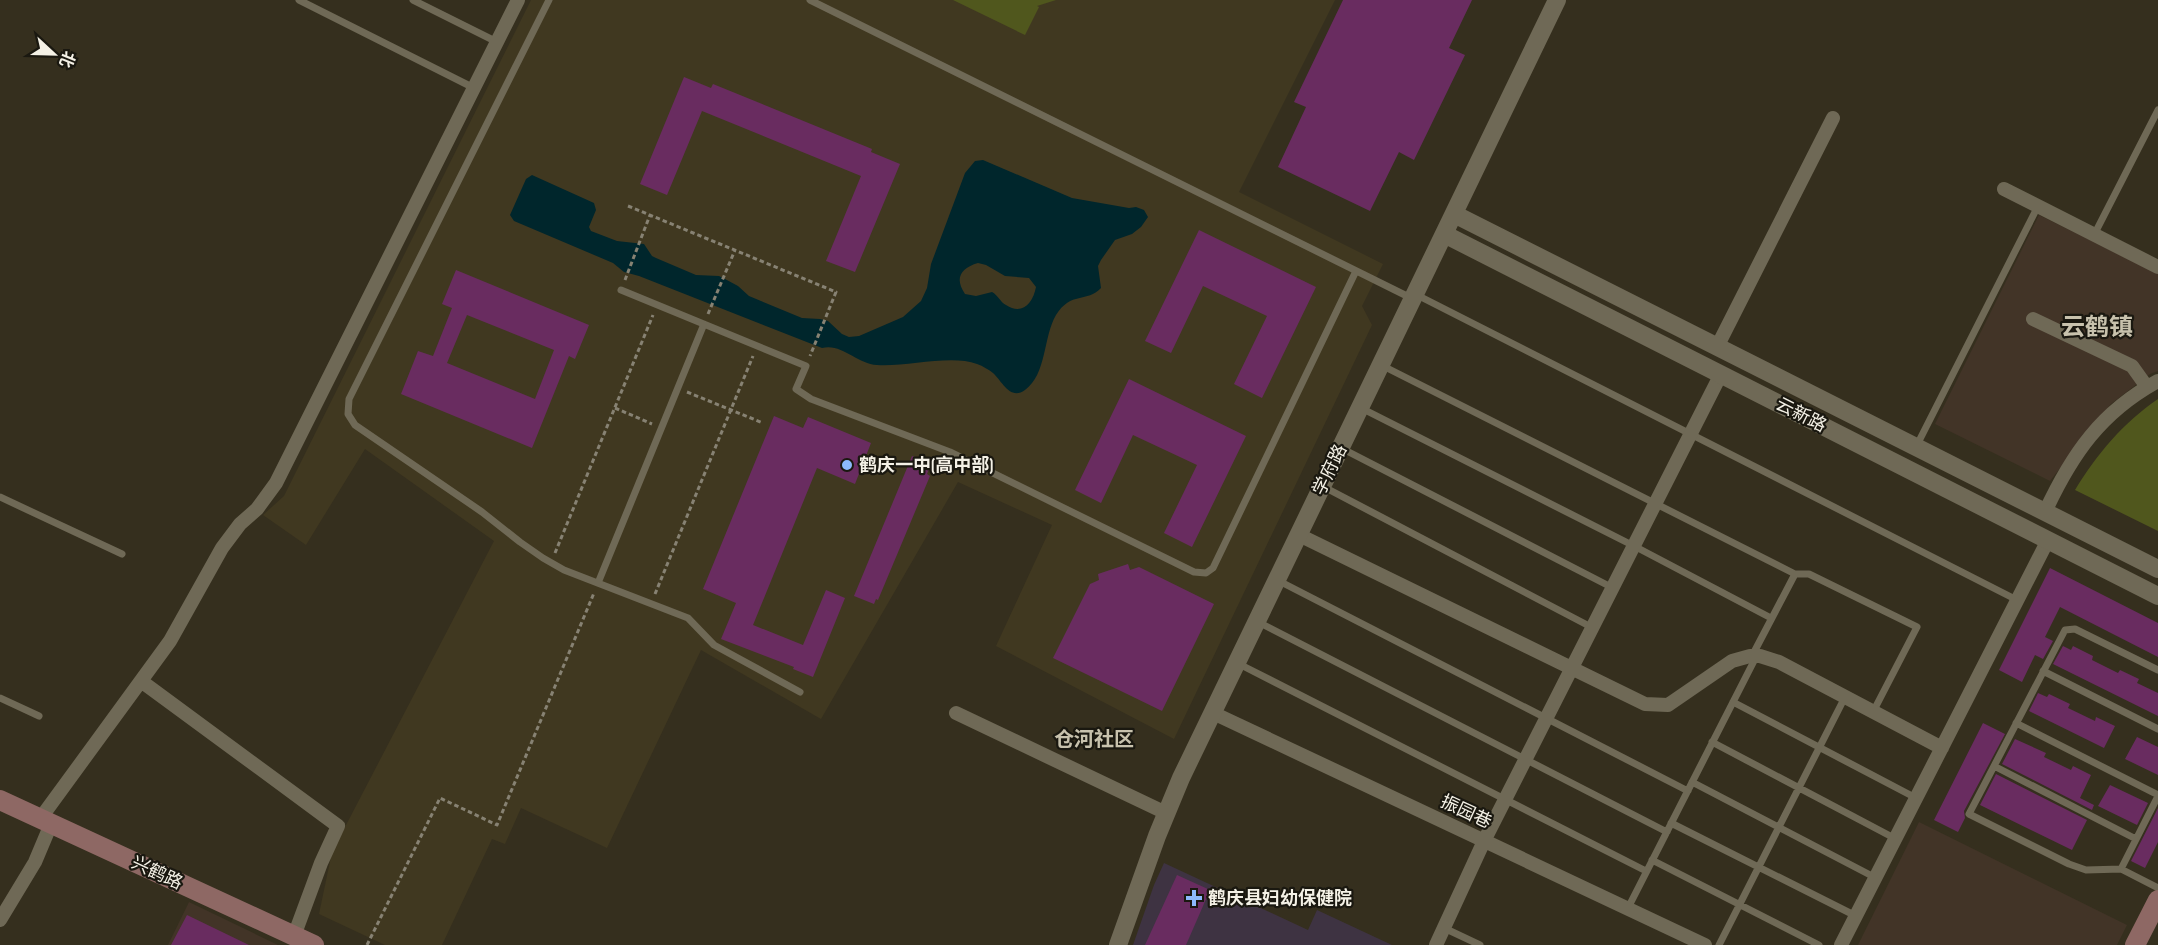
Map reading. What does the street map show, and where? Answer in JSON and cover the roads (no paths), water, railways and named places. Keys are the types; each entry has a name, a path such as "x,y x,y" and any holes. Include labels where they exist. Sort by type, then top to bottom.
{"main road":[{"name":"兴鹤路","path":"0,800 304,942"},
{"path":"2135,945 2158,900"}],"street":[{"path":"0,920 35,862 45,821 170,641 222,548 240,524 257,509 276,483 518,0"},
{"name":"学府路","path":"1118,945 1166,813 1557,0"},
{"path":"1717,346 1833,118"},
{"path":"2004,189 2158,267"},
{"name":"云新路","path":"1454,214 2158,569"},
{"name":"云新路","path":"1444,234 2158,596"},
{"path":"2033,319 2132,366 2153,384 2113,411 2097,428 2068,467 2045,512"},
{"path":"1436,945 1484,841 1721,374"},
{"path":"1299,535 1645,704 1668,705 1732,661 1754,657 1770,658 1942,748"},
{"path":"1841,945 2048,540"},
{"path":"141,681 338,826 321,863 304,942"},
{"name":"振园巷","path":"1213,713 1705,945"},
{"path":"956,714 1166,813"}],"lane":[{"path":"299,0 474,88"},
{"path":"413,0 497,42"},
{"path":"549,0 349,399 348,414 355,426 551,562 688,618 714,645 800,692"},
{"path":"810,0 1356,271 1414,297 2017,600"},
{"path":"2094,235 2158,110"},
{"path":"1916,447 2038,206"},
{"path":"621,290 806,366 796,389 811,399 950,452 1194,572 1206,573 1213,568 1356,271"},
{"path":"598,583 704,324"},
{"path":"1381,365 1795,574 1809,574 1917,627 1873,712"},
{"path":"1360,408 1772,618"},
{"path":"1341,448 1613,588"},
{"path":"1322,486 1593,628"},
{"path":"0,497 122,554"},
{"path":"1628,909 1795,574"},
{"path":"1277,580 1688,791"},
{"path":"1257,622 1526,758 1666,832"},
{"path":"2158,670 2075,628 2065,630 1969,814 2069,864 2086,870 2121,869 2158,888"},
{"path":"1237,663 1646,872"},
{"path":"2043,671 2158,729"},
{"path":"1719,945 1845,697"},
{"path":"0,698 39,716"},
{"path":"1733,702 1916,798"},
{"path":"2016,723 2158,795 2121,869"},
{"path":"1712,742 1896,839"},
{"path":"1994,766 2136,839"},
{"path":"1692,782 1876,878"},
{"path":"1671,823 1856,916"},
{"path":"1652,861 1819,945"},
{"path":"1444,928 1480,945"}],"water":[{"path":"983,160 1072,198 1129,208 1136,207 1144,210 1148,217 1132,234 1115,240 1101,260 1098,266 1101,288 1090,295 1067,303 1056,315 1037,375 1032,383 1020,393 1011,392 986,368 966,361 942,360 877,365 836,348 822,348 624,272 613,263 514,221 510,215 526,179 532,175 594,203 596,210 589,227 591,231 617,241 644,244 656,258 696,275 719,276 738,286 749,296 802,318 828,321 842,334 849,337 859,336 903,317 921,301 927,288 931,264 965,173 975,161","holes":["978,263 1005,276 1029,278 1036,287 1029,303 1017,309 1004,304 992,292 976,296 965,294 960,283 961,274"]}],"place":[{"name":"鹤庆一中(高中部)","path":"847,465"},
{"name":"鹤庆县妇幼保健院","path":"1194,898"}],"district":[{"name":"云鹤镇","path":"2097,327"},
{"name":"仓河社区","path":"1094,740"}]}
